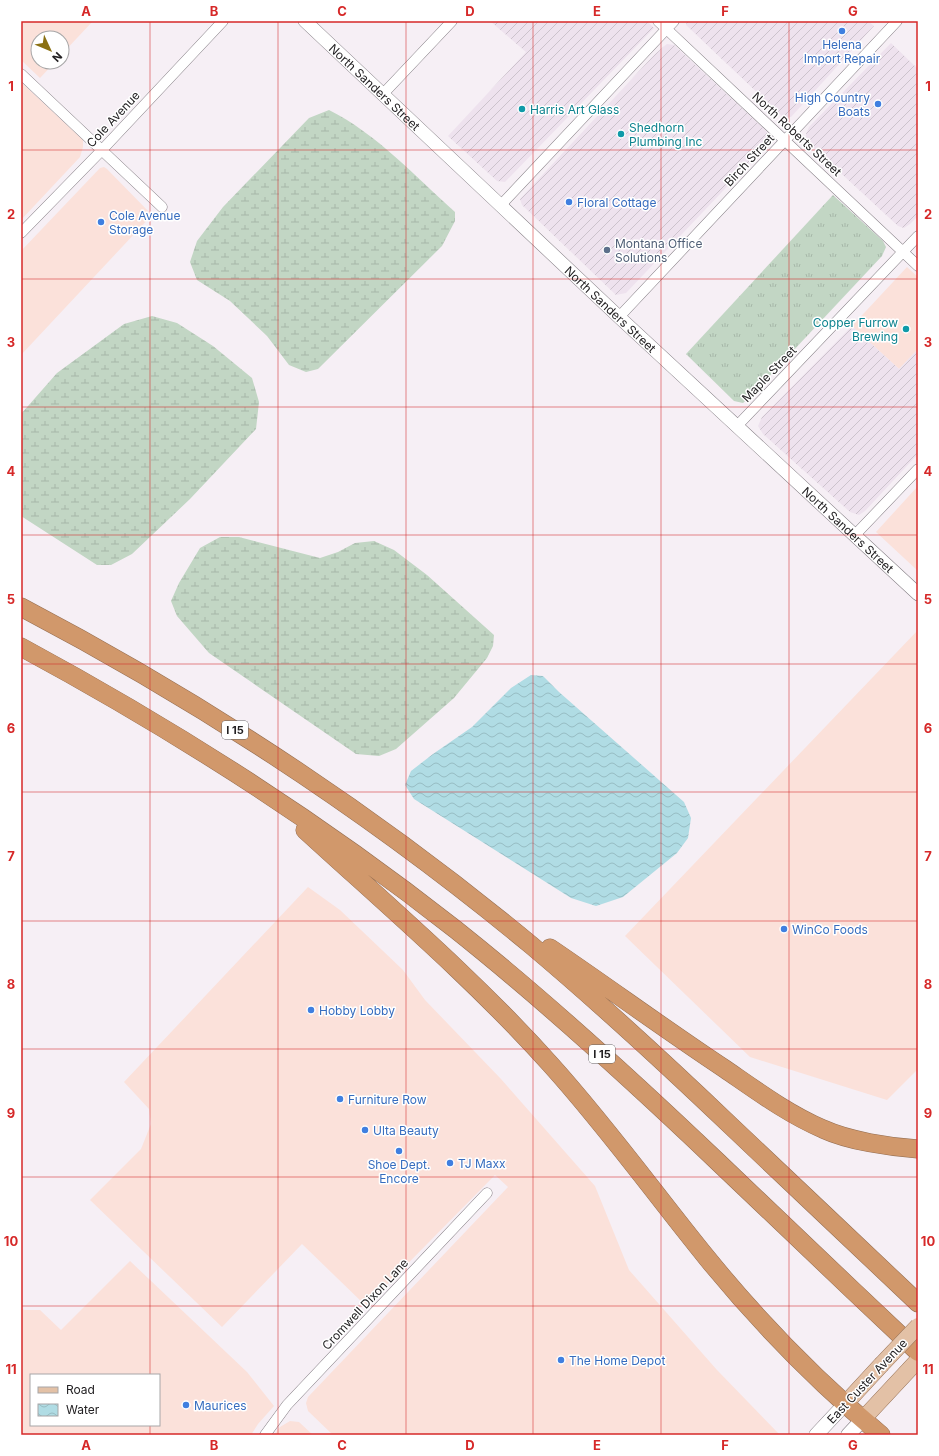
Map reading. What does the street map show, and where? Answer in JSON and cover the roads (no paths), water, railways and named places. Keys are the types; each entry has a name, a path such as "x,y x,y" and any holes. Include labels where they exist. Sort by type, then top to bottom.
{"highway":[{"path":"21,601 69,633"},
{"name":"I 15","path":"21,607 174,692 275,756 340,800 437,870 530,944 591,996 918,1303"},
{"name":"I 15","path":"21,647 158,725 260,789 412,896 486,954 547,1005 680,1126 918,1352"},
{"path":"260,789 460,971 506,1017 588,1107 708,1258 742,1298 778,1338 845,1404 881,1435"},
{"path":"437,870 788,1112 824,1130 897,1148 918,1149"},
{"path":"882,1269 918,1298"}],"main road":[{"name":"East Custer Avenue","path":"816,1435 918,1326"},
{"name":"East Custer Avenue","path":"848,1435 918,1360"}],"street":[{"name":"Cole Avenue","path":"21,233 102,150 223,21"},
{"name":"North Sanders Street","path":"305,21 619,317 918,594"},
{"path":"383,94 452,21"},
{"name":"North Roberts Street","path":"658,21 918,266"},
{"path":"501,205 674,21"},
{"name":"Birch Street","path":"619,317 897,21"},
{"path":"21,74 162,207"},
{"name":"Maple Street","path":"737,426 918,236"},
{"path":"854,536 918,469"},
{"name":"Cromwell Dixon Lane","path":"265,1435 287,1405 487,1193"}],"water":[{"path":"531,675 543,676 559,692 684,802 691,818 688,838 677,853 623,897 596,906 571,898 414,799 405,785 411,771 472,727 511,688"}],"place":[{"name":"Helena Import Repair","path":"842,31"},
{"name":"High Country Boats","path":"878,104"},
{"name":"Harris Art Glass","path":"522,109"},
{"name":"Shedhorn Plumbing Inc","path":"621,134"},
{"name":"Floral Cottage","path":"569,202"},
{"name":"Cole Avenue Storage","path":"101,222"},
{"name":"Montana Office Solutions","path":"607,250"},
{"name":"Copper Furrow Brewing","path":"906,329"},
{"name":"WinCo Foods","path":"784,929"},
{"name":"Hobby Lobby","path":"311,1010"},
{"name":"Furniture Row","path":"340,1099"},
{"name":"Ulta Beauty","path":"365,1130"},
{"name":"Shoe Dept. Encore","path":"399,1151"},
{"name":"TJ Maxx","path":"450,1163"},
{"name":"The Home Depot","path":"561,1360"},
{"name":"Maurices","path":"186,1405"}]}
